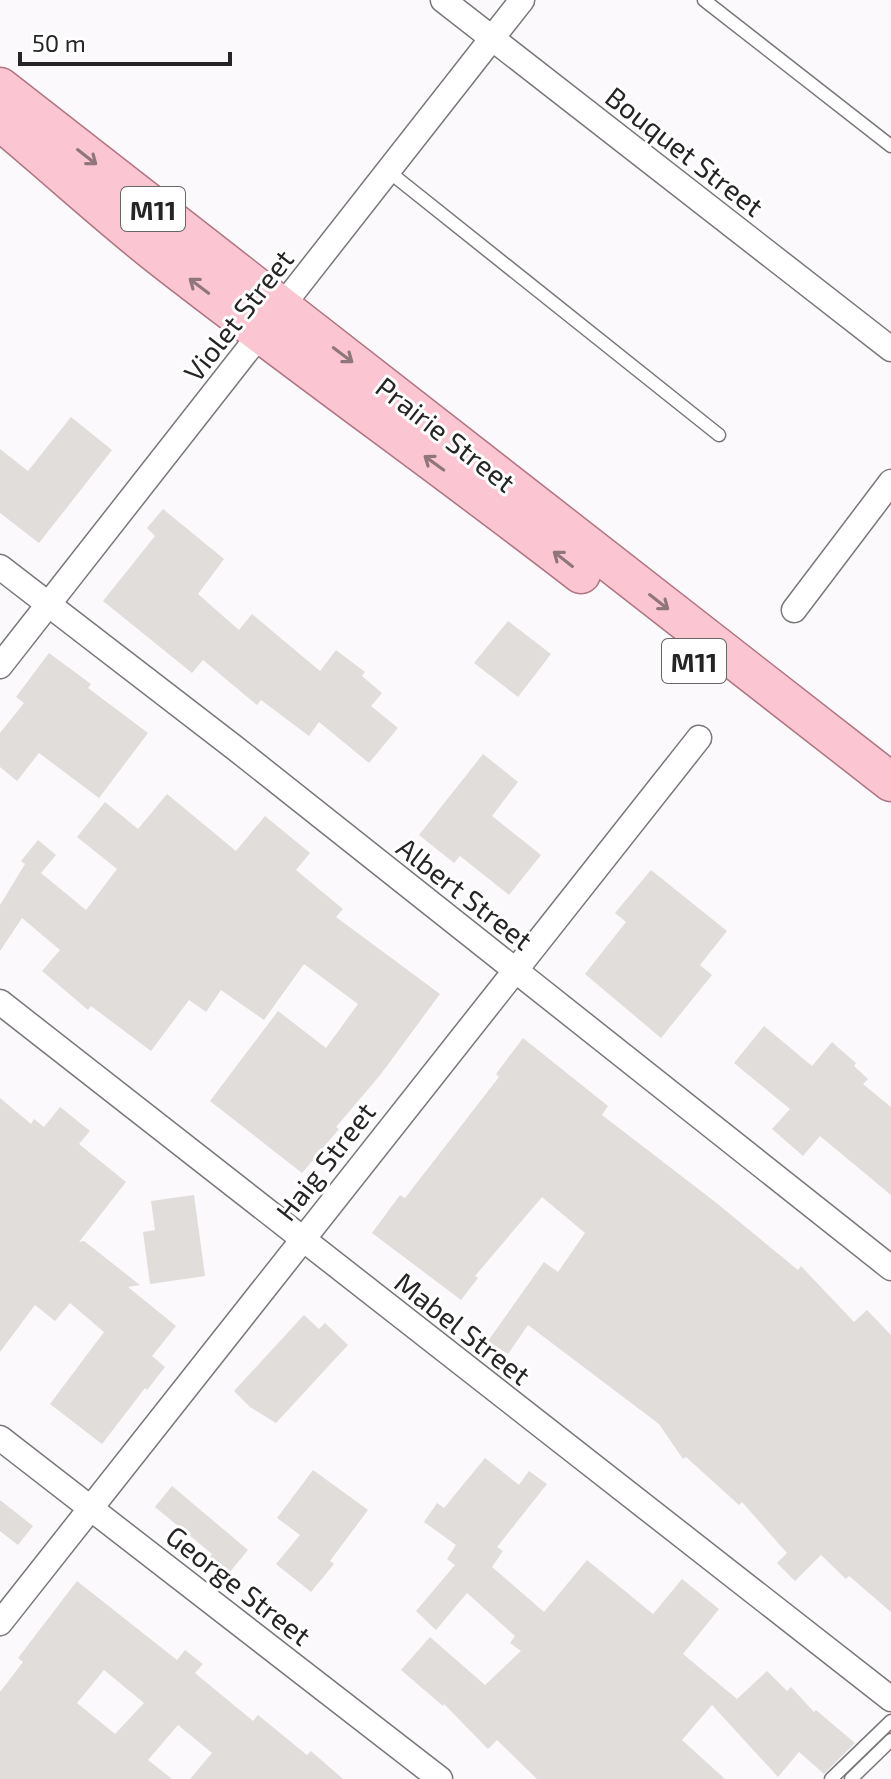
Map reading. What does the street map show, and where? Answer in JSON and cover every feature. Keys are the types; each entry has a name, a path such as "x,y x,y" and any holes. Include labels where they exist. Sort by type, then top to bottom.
{"main road":[{"name":"Prairie Street","path":"0,87 271,321 361,411 498,509 891,812"},
{"name":"Prairie Street","path":"0,121 157,254 393,392 891,782"}],"street":[{"name":"Bouquet Street","path":"443,0 891,349"},
{"name":"Violet Street","path":"0,666 522,0"},
{"path":"794,610 891,482"},
{"name":"Albert Street","path":"0,567 891,1268"},
{"name":"Haig Street","path":"0,1623 699,738"},
{"name":"Mabel Street","path":"0,1002 891,1699"},
{"name":"George Street","path":"0,1438 440,1779"}],"lane":[{"path":"704,0 891,146"},
{"path":"388,171 719,435"},
{"path":"831,1779 891,1721"},
{"path":"851,1779 891,1740"}],"building":[{"path":"71,417 112,450 39,543 0,513 0,449 28,471"},
{"path":"163,509 224,559 198,594 239,630 252,614 320,671 336,650 365,672 362,676 382,693 371,706 398,728 369,763 319,722 309,736 261,700 257,705 203,660 192,673 103,601 155,536 147,528"},
{"path":"508,621 551,654 518,697 474,663"},
{"path":"49,653 91,684 88,688 148,733 99,798 39,753 17,781 0,767 0,733 24,703 16,697"},
{"path":"483,754 518,782 492,816 541,855 509,895 460,856 454,863 419,835"},
{"path":"167,794 236,851 265,816 310,853 296,870 343,909 336,917 440,994 381,1074 336,1127 339,1129 302,1173 210,1101 278,1011 326,1048 358,1004 304,964 264,1020 221,990 206,1012 189,1000 151,1051 91,1006 88,1010 42,971 60,950 22,918 0,951 0,905 25,864 21,861 38,840 56,855 41,873 86,910 117,869 77,837 105,802 138,829"},
{"path":"651,870 727,931 700,965 712,975 661,1038 585,974 626,922 615,913"},
{"path":"764,1026 812,1066 832,1042 856,1063 854,1066 868,1079 863,1084 891,1107 891,1195 820,1136 803,1156 772,1129 790,1109 734,1063"},
{"path":"523,1038 608,1106 602,1115 798,1270 801,1266 854,1322 867,1310 891,1335 891,1612 849,1576 846,1579 821,1555 795,1581 777,1563 787,1553 742,1502 739,1505 686,1457 683,1459 659,1424 528,1325 508,1354 488,1341 544,1262 558,1272 585,1233 542,1197 475,1276 478,1278 461,1300 372,1233 400,1195 405,1198 499,1077 496,1074"},
{"path":"0,1098 31,1124 34,1119 44,1127 60,1107 90,1131 79,1144 126,1182 79,1242 84,1241 140,1285 128,1287 176,1326 152,1356 165,1367 102,1444 50,1404 104,1332 70,1303 55,1321 35,1305 0,1352"},
{"path":"194,1195 205,1276 150,1284 143,1232 155,1230 151,1201"},
{"path":"304,1315 319,1329 325,1323 348,1345 276,1423 250,1407 234,1391"},
{"path":"485,1458 519,1485 529,1471 547,1484 497,1547 503,1551 492,1567 544,1612 587,1560 653,1614 682,1579 719,1609 683,1654 737,1699 767,1671 787,1691 791,1687 814,1712 816,1710 855,1743 824,1774 799,1752 778,1777 712,1705 682,1740 725,1779 537,1779 497,1740 488,1749 444,1704 401,1670 430,1637 485,1685 521,1651 510,1643 515,1636 467,1593 436,1630 416,1611 455,1565 447,1559 456,1545 424,1522 437,1503 444,1508"},
{"path":"313,1470 368,1510 330,1561 334,1564 311,1592 276,1564 300,1535 277,1518"},
{"path":"172,1486 248,1550 229,1573 210,1557 212,1554 155,1507"},
{"path":"0,1500 33,1526 18,1545 0,1531"},
{"path":"77,1581 177,1660 185,1650 203,1664 195,1673 253,1721 258,1715 307,1755 311,1751 343,1779 190,1779 212,1753 178,1725 148,1760 172,1779 0,1779 0,1692 23,1662 18,1658","holes":["104,1670 144,1703 115,1734 77,1703"]}]}
